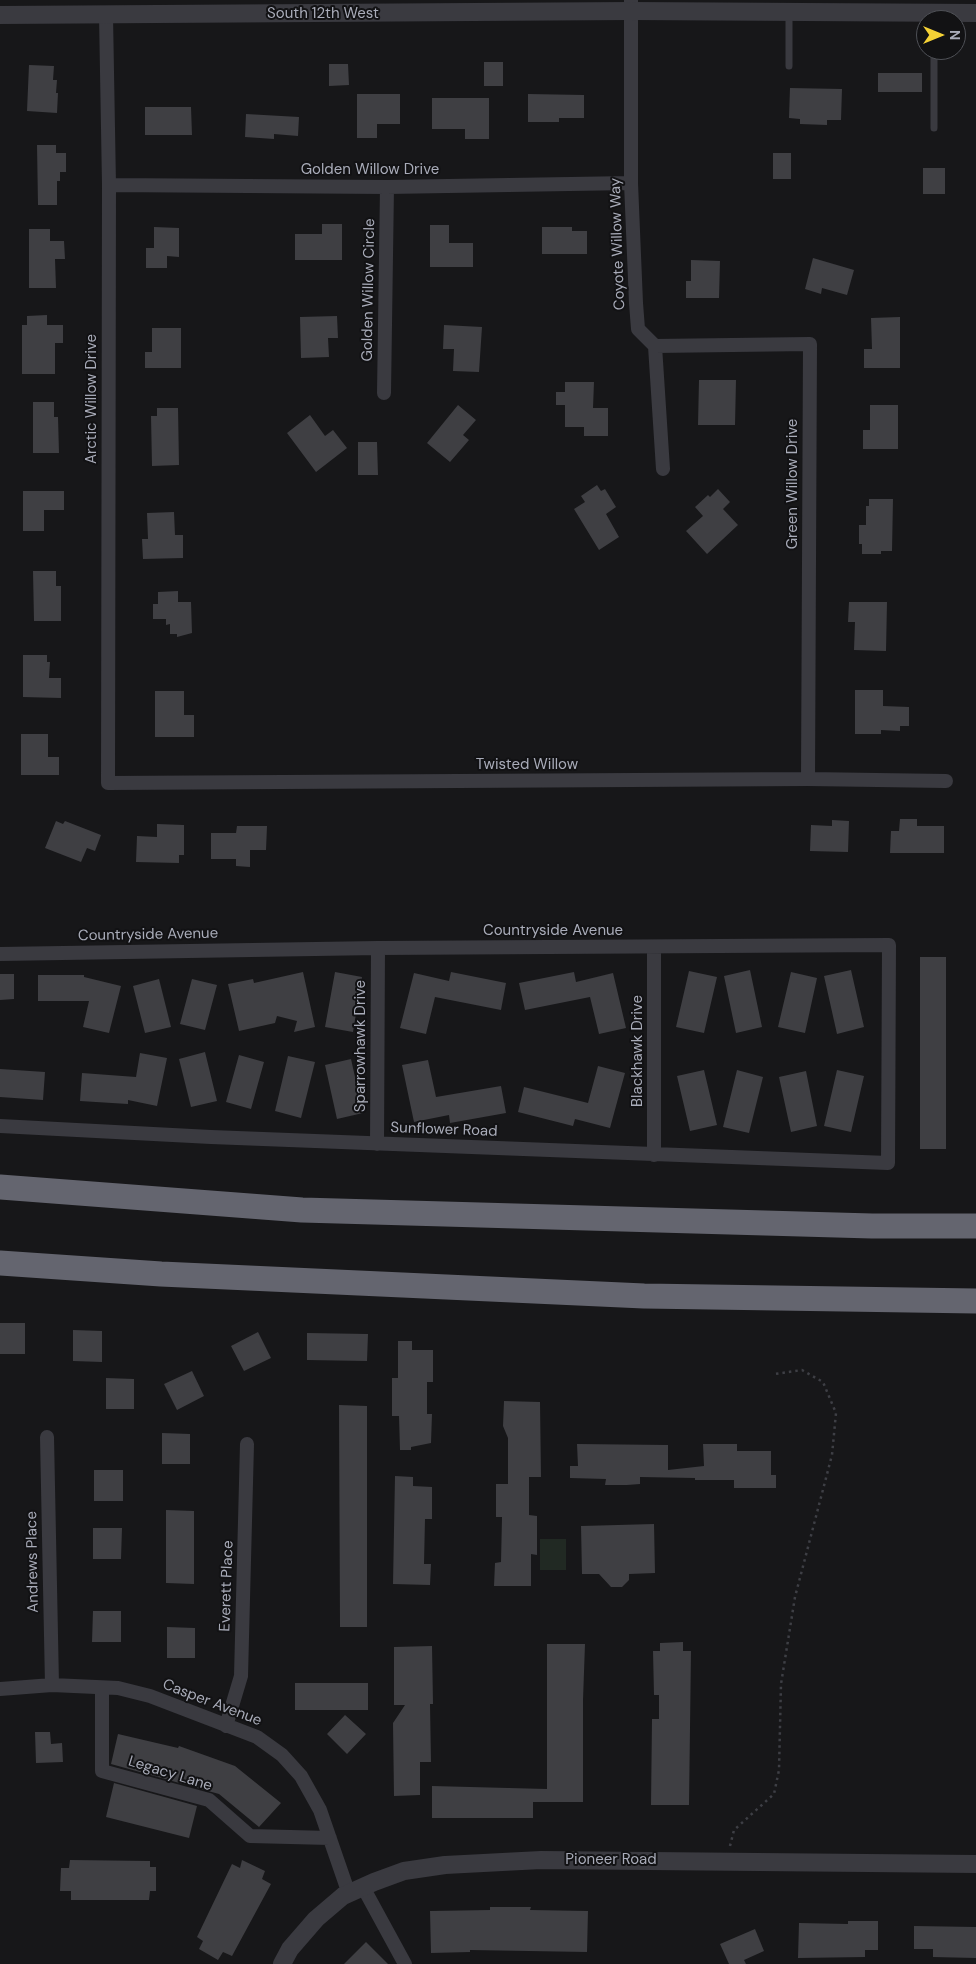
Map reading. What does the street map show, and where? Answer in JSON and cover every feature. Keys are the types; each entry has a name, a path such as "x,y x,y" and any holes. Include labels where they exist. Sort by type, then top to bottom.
{"highway":[{"path":"0,1187 302,1210 872,1226 976,1226"},
{"path":"0,1263 161,1274 634,1296 976,1300"}],"street":[{"name":"South 12th West","path":"0,15 106,15 631,6 916,17"},
{"name":"Coyote Willow Way","path":"631,6 631,183 638,329 655,346"},
{"name":"Arctic Willow Drive","path":"106,15 109,185 108,783"},
{"name":"Golden Willow Drive","path":"109,185 387,187 631,183"},
{"name":"Golden Willow Circle","path":"384,393 387,187"},
{"name":"Green Willow Drive","path":"655,346 810,344 808,779"},
{"path":"655,346 663,468"},
{"name":"Twisted Willow","path":"108,783 808,779 946,781"},
{"name":"Countryside Avenue","path":"0,954 378,948 889,945 888,1163"},
{"name":"Blackhawk Drive","path":"654,947 654,1155"},
{"name":"Sparrowhawk Drive","path":"377,1144 378,948"},
{"name":"Sunflower Road","path":"0,1126 377,1144 888,1163"},
{"name":"Andrews Place","path":"47,1438 52,1685"},
{"name":"Everett Place","path":"226,1726 241,1676 247,1444"},
{"name":"Casper Avenue","path":"0,1689 52,1685 118,1688 150,1696 257,1737 282,1755 301,1776 320,1810 330,1838 356,1890 405,1964"},
{"name":"Legacy Lane","path":"102,1688 102,1771 209,1800 250,1836 330,1838"},
{"name":"Pioneer Road","path":"282,1964 290,1949 316,1919 356,1890 404,1871 462,1864 541,1860 976,1864"}],"lane":[{"path":"789,13 789,66"},
{"path":"934,60 934,128"}],"path":[{"path":"726,1862 734,1830 774,1794 779,1770 781,1684 796,1597 833,1447 836,1413 823,1382 802,1370 775,1374"}],"shaded area":[{"path":"540,1539 566,1539 566,1570 540,1570"}],"building":[{"path":"484,62 503,62 503,86 484,86"},
{"path":"329,64 348,64 349,85 329,86"},
{"path":"29,65 54,66 53,80 57,80 56,93 58,93 57,113 27,111"},
{"path":"878,73 922,73 922,92 878,92"},
{"path":"790,88 842,89 841,120 827,120 827,125 800,124 800,119 789,118"},
{"path":"357,94 400,94 400,124 377,124 377,138 357,138"},
{"path":"528,94 584,95 584,118 559,118 559,122 528,122"},
{"path":"432,98 489,98 489,139 465,139 465,129 432,129"},
{"path":"145,107 191,107 192,135 145,135"},
{"path":"246,114 299,117 298,136 274,134 274,139 245,137"},
{"path":"37,145 56,145 56,153 66,153 66,172 60,172 60,181 57,181 57,205 38,205"},
{"path":"773,153 791,153 791,179 773,179"},
{"path":"923,168 945,168 945,194 923,194"},
{"path":"322,224 342,224 342,260 295,260 295,234 322,234"},
{"path":"430,225 449,225 449,243 473,243 473,267 430,267"},
{"path":"154,227 179,228 179,257 167,256 167,268 146,268 146,248 154,248"},
{"path":"542,227 572,227 572,231 587,231 587,254 542,254"},
{"path":"29,229 50,229 50,241 64,241 65,259 55,259 56,288 29,288"},
{"path":"813,258 854,270 847,295 822,288 821,294 805,289"},
{"path":"691,260 720,261 719,298 686,298 686,281 691,281"},
{"path":"47,315 47,325 63,325 63,343 55,343 55,374 22,374 22,325 27,325 27,316"},
{"path":"337,316 338,338 328,338 329,357 301,358 300,317"},
{"path":"900,317 900,368 864,368 864,349 872,349 871,318"},
{"path":"444,325 482,327 479,372 453,371 454,349 443,349"},
{"path":"152,328 181,328 181,368 145,368 145,352 152,352"},
{"path":"699,380 736,380 735,425 698,425"},
{"path":"565,382 594,382 593,408 608,408 608,436 584,436 584,427 565,427 565,405 556,405 556,392 565,392"},
{"path":"33,402 54,402 54,417 58,417 59,453 33,453"},
{"path":"458,405 476,420 463,435 469,440 450,462 427,443"},
{"path":"870,405 898,405 898,449 863,449 863,430 870,430"},
{"path":"157,408 178,408 179,465 152,466 151,416 157,416"},
{"path":"310,415 325,436 333,430 347,448 316,472 287,433"},
{"path":"358,442 377,442 378,475 358,475"},
{"path":"597,485 601,491 605,489 616,507 606,514 619,537 599,550 574,509 585,502 581,496"},
{"path":"718,489 730,502 723,509 738,525 707,554 686,531 703,516 695,507"},
{"path":"23,491 64,491 64,510 44,510 44,531 23,531"},
{"path":"869,499 893,499 892,551 881,551 881,554 862,554 862,544 859,544 859,525 866,525 866,506 869,506"},
{"path":"174,512 175,535 183,535 183,558 143,559 142,539 148,539 147,513"},
{"path":"33,571 56,571 56,586 61,586 61,621 34,621"},
{"path":"178,591 178,602 191,602 192,633 177,637 177,634 170,634 170,624 166,625 166,619 153,619 153,604 158,604 158,592"},
{"path":"849,602 887,602 886,651 854,650 855,622 848,622"},
{"path":"23,655 47,655 47,662 50,662 49,678 61,678 61,698 23,697"},
{"path":"855,690 883,690 883,706 909,707 909,726 900,726 900,731 881,730 881,734 855,734"},
{"path":"155,691 184,691 184,715 194,715 194,737 155,737"},
{"path":"21,734 48,734 48,757 59,757 59,775 21,775"},
{"path":"900,819 917,819 917,826 944,826 944,853 890,853 891,831 899,831"},
{"path":"832,820 849,821 848,852 810,851 811,825 832,826"},
{"path":"56,821 63,824 65,821 101,835 95,851 87,848 81,862 45,848"},
{"path":"157,824 184,825 184,855 179,855 179,863 136,862 137,836 157,837"},
{"path":"237,826 267,826 266,850 250,850 250,867 236,866 236,859 211,859 211,833 236,833"},
{"path":"920,957 946,957 946,1149 920,1149"},
{"path":"750,970 762,1027 736,1033 724,976"},
{"path":"851,970 864,1027 837,1034 824,976"},
{"path":"689,971 717,977 704,1033 676,1027"},
{"path":"303,972 315,1027 294,1032 297,1021 277,1016 275,1023 239,1031 228,984 253,979 254,983"},
{"path":"335,972 362,977 353,1032 325,1027"},
{"path":"451,972 506,983 501,1010 435,997 426,1034 400,1028 414,973 449,981"},
{"path":"574,972 576,982 613,973 626,1028 599,1034 590,997 525,1010 519,983"},
{"path":"791,972 817,978 805,1033 778,1027"},
{"path":"0,974 14,974 14,999 0,1000"},
{"path":"38,975 84,975 84,977 121,986 109,1033 83,1027 89,1001 38,1001"},
{"path":"159,979 171,1027 145,1033 133,986"},
{"path":"192,979 217,985 205,1030 180,1024"},
{"path":"205,1052 217,1101 191,1107 179,1059"},
{"path":"140,1053 167,1058 157,1106 128,1100 128,1104 80,1101 82,1073 136,1077"},
{"path":"239,1055 264,1062 251,1109 226,1102"},
{"path":"288,1056 315,1062 301,1118 275,1111"},
{"path":"351,1059 363,1113 337,1119 325,1065"},
{"path":"428,1060 436,1097 501,1086 506,1113 450,1123 449,1115 414,1122 402,1065"},
{"path":"598,1066 625,1073 610,1128 575,1119 573,1126 518,1112 524,1087 588,1103"},
{"path":"0,1069 45,1072 43,1100 0,1097"},
{"path":"704,1070 717,1125 690,1131 677,1076"},
{"path":"737,1070 763,1077 749,1133 723,1127"},
{"path":"837,1070 864,1076 851,1132 824,1126"},
{"path":"806,1071 817,1126 791,1132 779,1077"},
{"path":"0,1323 25,1323 25,1354 0,1354"},
{"path":"73,1330 102,1331 102,1362 73,1361"},
{"path":"258,1332 271,1358 244,1371 231,1346"},
{"path":"307,1333 368,1334 367,1361 307,1360"},
{"path":"398,1341 412,1341 412,1350 433,1350 433,1382 427,1382 427,1414 432,1414 431,1443 411,1447 411,1450 400,1450 399,1416 392,1416 392,1378 398,1378"},
{"path":"192,1371 204,1396 177,1410 164,1384"},
{"path":"106,1378 134,1379 134,1409 106,1409"},
{"path":"504,1401 540,1402 541,1477 529,1477 529,1515 537,1516 537,1555 531,1554 531,1586 494,1586 495,1563 501,1562 502,1517 496,1517 496,1484 508,1484 508,1438 503,1426"},
{"path":"339,1405 367,1406 367,1627 340,1627"},
{"path":"162,1433 190,1434 190,1464 162,1464"},
{"path":"577,1444 668,1445 668,1470 704,1466 703,1444 737,1444 737,1451 771,1451 771,1475 776,1475 776,1488 734,1488 734,1480 695,1480 695,1478 640,1477 640,1484 605,1485 606,1479 570,1478 570,1466 578,1466"},
{"path":"94,1470 123,1470 123,1501 94,1501"},
{"path":"395,1476 413,1477 413,1486 432,1487 432,1519 425,1519 424,1564 431,1564 430,1585 393,1584"},
{"path":"166,1510 194,1511 194,1584 166,1583"},
{"path":"654,1524 655,1573 629,1574 629,1580 622,1587 611,1587 599,1574 582,1574 581,1526"},
{"path":"93,1528 122,1528 121,1559 93,1559"},
{"path":"93,1611 121,1611 121,1642 92,1642"},
{"path":"167,1627 195,1628 195,1658 167,1658"},
{"path":"683,1642 683,1651 691,1651 689,1805 651,1805 652,1719 659,1719 659,1695 654,1695 653,1651 660,1651 660,1643"},
{"path":"547,1644 585,1644 583,1802 533,1802 533,1818 432,1818 432,1786 547,1789"},
{"path":"432,1646 431,1762 420,1762 420,1795 394,1796 393,1723 405,1705 394,1705 394,1647"},
{"path":"295,1683 368,1683 368,1710 295,1710"},
{"path":"345,1715 366,1734 347,1754 327,1734"},
{"path":"35,1732 50,1732 51,1744 62,1743 63,1762 36,1763"},
{"path":"118,1734 178,1748 179,1746 235,1766 281,1803 259,1827 219,1794 111,1764"},
{"path":"114,1783 197,1806 189,1838 106,1817"},
{"path":"70,1860 150,1861 150,1867 156,1867 156,1891 150,1891 149,1900 71,1900 71,1891 60,1891 61,1868 69,1868"},
{"path":"242,1860 265,1871 262,1879 271,1884 232,1956 223,1952 218,1960 199,1949 203,1941 197,1937 232,1864 240,1868"},
{"path":"490,1907 531,1907 530,1910 588,1911 587,1952 470,1950 470,1952 431,1953 430,1911 490,1910"},
{"path":"848,1921 878,1921 878,1950 865,1950 865,1957 798,1958 799,1923 848,1924"},
{"path":"914,1926 976,1927 976,1958 933,1957 933,1949 914,1949"},
{"path":"755,1929 764,1951 744,1960 746,1964 729,1964 720,1944"},
{"path":"366,1942 388,1964 344,1964"}]}
